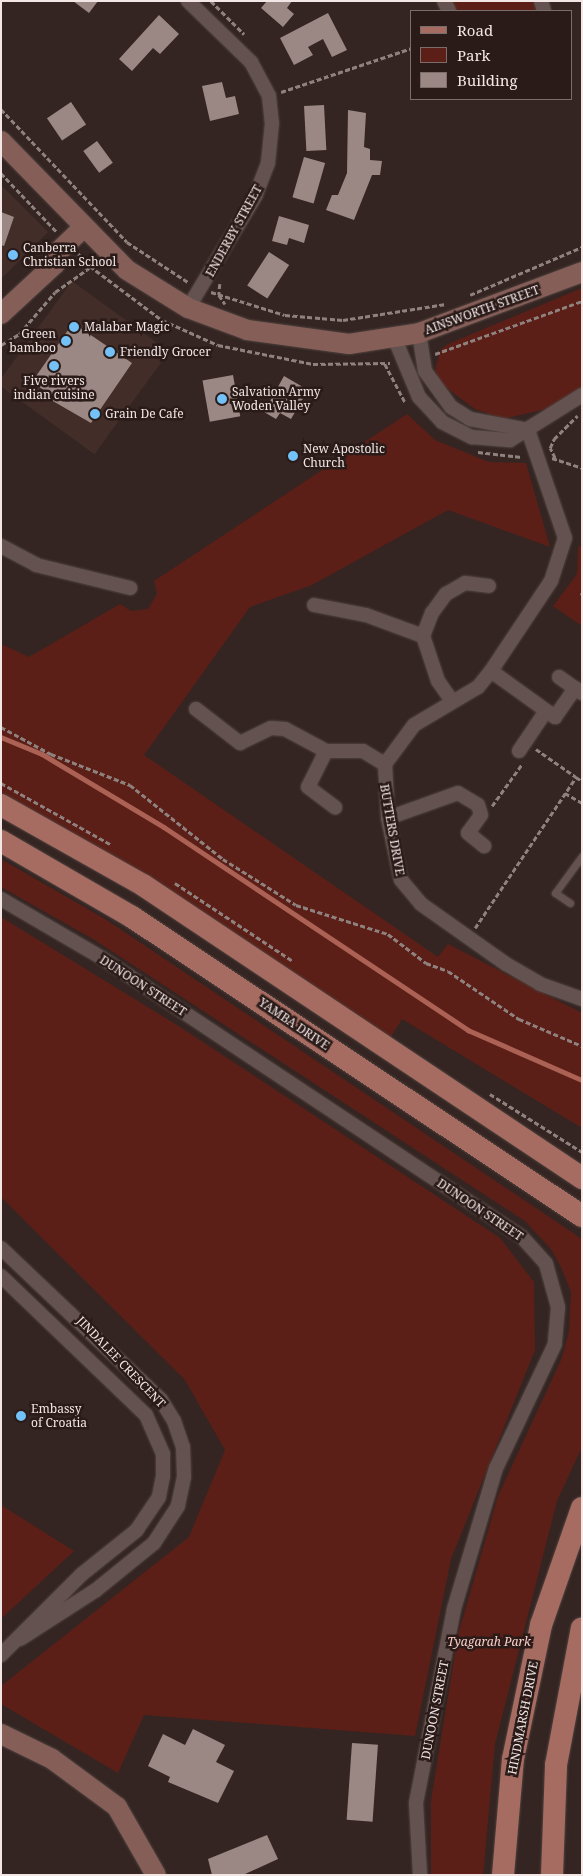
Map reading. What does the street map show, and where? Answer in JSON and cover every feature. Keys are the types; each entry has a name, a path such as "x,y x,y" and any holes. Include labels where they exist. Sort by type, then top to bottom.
{"main road":[{"path":"1,805 143,885 582,1178"},
{"name":"YAMBA DRIVE","path":"1,841 132,917 582,1216"},
{"name":"HINDMARSH DRIVE","path":"503,1875 513,1758 541,1625 582,1508"},
{"path":"552,1875 556,1765 582,1628"}],"street":[{"name":"ENDERBY STREET","path":"188,1 251,62 269,96 272,123 268,163 256,195 202,288 188,308"},
{"name":"AINSWORTH STREET","path":"1,141 88,234 127,270 188,308 247,330 296,340 349,344 419,333 582,272"},
{"path":"1,314 55,264 65,263 88,234"},
{"path":"196,709 240,743 271,728 285,729 326,751 363,751 385,764 414,726 452,701 478,687 491,671 551,581 564,551 563,522 528,430 511,423 470,419 451,407 425,371 419,333"},
{"path":"394,337 410,383 442,422 490,441 510,440 582,395"},
{"path":"1,546 36,565 130,588"},
{"path":"452,701 438,681 423,636 446,594 465,583 489,586"},
{"path":"314,605 366,615 423,636"},
{"path":"491,671 555,717 578,691 559,677"},
{"path":"522,746 546,711"},
{"path":"326,751 308,787 335,808"},
{"name":"BUTTERS DRIVE","path":"385,764 388,818 401,880 408,892 468,937 540,984 582,999"},
{"path":"388,818 458,793 478,805 481,815 468,833 484,846"},
{"name":"DUNOON STREET","path":"1,899 102,958 522,1237 546,1264 558,1307 555,1344 496,1468 454,1609 416,1803 420,1875"},
{"name":"JINDALEE CRESCENT","path":"1,1248 161,1400 174,1421 183,1447 184,1477 178,1506 154,1543 96,1590 20,1639"},
{"name":"JINDALEE CRESCENT","path":"1,1276 146,1415 163,1454 162,1483 150,1515 1,1655"},
{"path":"1,1734 52,1759 117,1807 156,1875"}],"lane":[{"path":"570,903 555,893 582,856"}],"path":[{"path":"211,1 248,41"},
{"path":"274,88 276,94 410,49"},
{"path":"1,109 127,242 202,288 285,316 343,320 450,303"},
{"path":"467,296 582,247"},
{"path":"221,276 219,295 226,306 236,300"},
{"path":"454,350 582,301"},
{"path":"555,458 550,448 554,439 582,410"},
{"path":"1,727 58,757 130,785 223,860 296,905 388,934 426,963 448,972 519,1019 582,1046"},
{"path":"522,746 582,781"},
{"path":"478,805 492,806 524,760 522,746"},
{"path":"468,937 576,777"},
{"path":"565,793 582,804"}],"shaded area":[{"name":"Canberra Christian School","path":"1,185 48,232 1,279"},
{"path":"72,281 169,352 94,454 1,386 1,379"}],"green space":[{"path":"450,1 535,1 535,10 450,10"},
{"path":"582,288 582,387 547,409 503,419 475,409 441,384 435,370 441,349 448,344"},
{"path":"407,414 435,440 489,462 526,463 550,547 448,510 312,585 250,607 144,755 438,957 448,944 582,1013 582,1128 402,1019 389,1040 1,799 1,644 29,657 120,604 131,611 148,609 157,594 154,581"},
{"path":"578,545 582,549 582,626 553,606 577,574"},
{"name":"Tyagarah Park","path":"1,859 105,919 582,1239 582,1447 557,1501 495,1744 483,1875 431,1875 431,1801 458,1635 498,1496 561,1360 569,1332 571,1292 561,1267 551,1249 525,1221 93,939 1,887"},
{"path":"1,917 177,1025 500,1238 534,1282 535,1350 451,1559 415,1736 144,1715 118,1773 1,1704 1,1686 189,1537 225,1450 185,1380 1,1197"},
{"path":"1,1505 74,1551 1,1619"}],"building":[{"path":"73,1 98,1 89,13"},
{"path":"267,1 292,1 287,8 294,14 283,27 261,8"},
{"path":"328,13 347,50 332,57 323,39 308,47 313,55 294,65 280,38"},
{"path":"159,15 179,34 160,54 153,48 132,71 119,59"},
{"path":"222,82 226,98 235,96 239,114 210,121 202,86"},
{"path":"71,102 86,124 62,141 47,118"},
{"path":"324,105 326,150 306,151 304,106"},
{"path":"348,110 366,113 364,147 370,149 370,160 382,161 380,175 372,175 354,220 326,210 332,195 338,195 347,173"},
{"path":"97,141 113,163 99,173 83,151"},
{"path":"304,157 325,163 314,203 292,197"},
{"path":"1,212 14,217 4,246 1,245"},
{"path":"279,216 309,225 304,243 289,238 287,245 272,241"},
{"path":"269,252 289,265 267,299 247,286"},
{"path":"73,323 132,363 91,423 51,400 54,397 32,382"},
{"name":"Salvation Army Woden Valley","path":"233,375 240,416 210,422 202,380"},
{"path":"284,376 308,390 291,419 280,413 276,419 264,412"},
{"path":"193,1729 225,1745 216,1762 234,1771 218,1803 168,1782 170,1777 148,1766 163,1734 185,1745"},
{"path":"352,1743 378,1745 373,1822 347,1820"},
{"path":"267,1835 278,1859 243,1875 212,1875 208,1859"}],"waterway":[{"path":"1,737 42,754 164,827 468,1030 582,1080"}],"place":[{"name":"Canberra Christian School","path":"13,255"},
{"name":"Malabar Magic","path":"74,327"},
{"name":"Green bamboo","path":"66,341"},
{"name":"Friendly Grocer","path":"110,352"},
{"name":"Five rivers indian cuisine","path":"54,366"},
{"name":"Salvation Army Woden Valley","path":"222,399"},
{"name":"Grain De Cafe","path":"95,414"},
{"name":"New Apostolic Church","path":"293,456"},
{"name":"Embassy of Croatia","path":"21,1416"}]}
